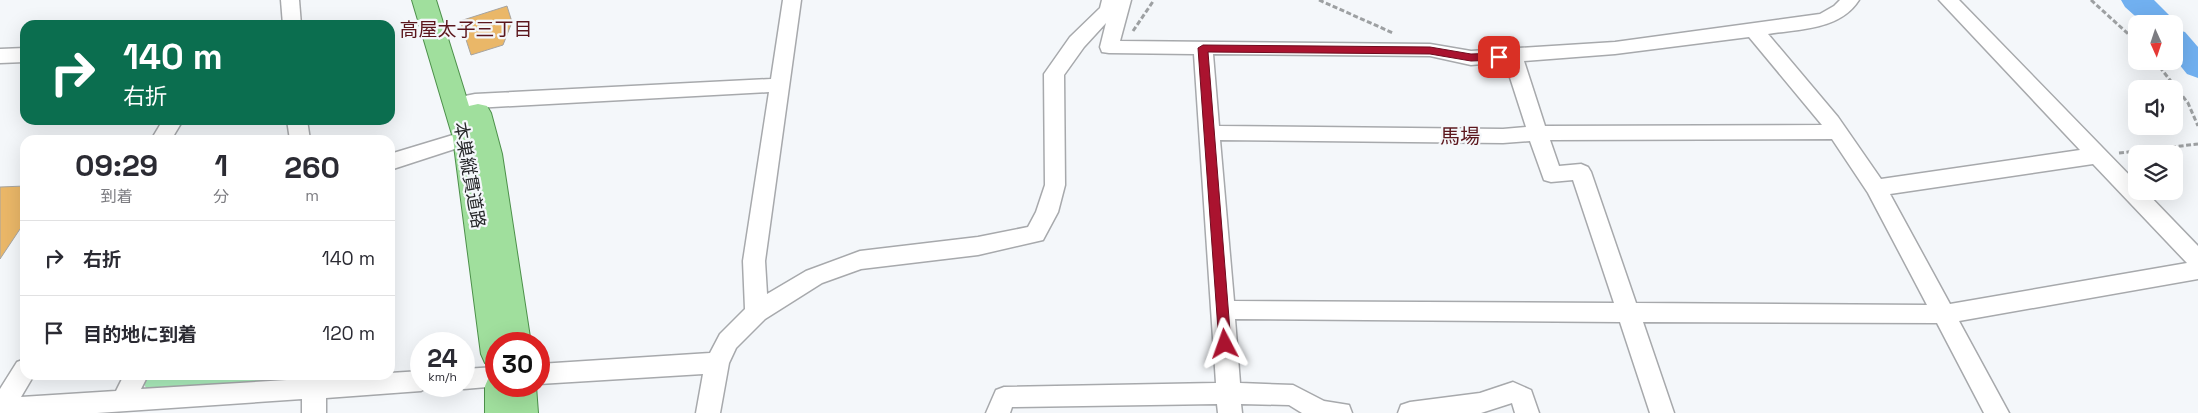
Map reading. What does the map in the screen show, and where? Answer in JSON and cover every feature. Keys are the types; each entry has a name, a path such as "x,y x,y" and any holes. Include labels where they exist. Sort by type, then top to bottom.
{"main road":[{"name":"本巣縦貫道路","path":"424,0 488,154 514,332"},
{"name":"本巣縦貫道路","path":"442,0 466,102 466,138 493,332"},
{"path":"500,397 501,413"},
{"path":"521,397 522,413"}],"street":[{"path":"290,0 292,20"},
{"path":"757,312 754,261 792,0"},
{"path":"708,413 717,363 728,341 757,312 814,277 860,260 978,246 1035,234 1047,212 1055,185 1054,74 1078,42 1108,10 1111,0"},
{"path":"1122,0 1109,47 1430,50 1471,58 1615,48 1754,30 1824,19 1841,10 1850,0"},
{"path":"1948,0 2198,260"},
{"path":"1754,30 1838,132 1876,188 1997,413"},
{"path":"1203,48 1229,403"},
{"path":"0,56 20,55"},
{"path":"1513,56 1551,174 1581,172 1662,413"},
{"path":"466,102 780,85"},
{"path":"1208,133 1503,136 1538,133 1838,132"},
{"path":"395,160 466,138"},
{"path":"1876,188 2099,156"},
{"path":"1223,310 1944,314 2198,270"},
{"path":"550,373 717,363"},
{"path":"0,409 20,377"},
{"path":"124,400 134,380"},
{"path":"0,409 124,400 316,382 410,382"},
{"path":"314,413 316,382"},
{"path":"1410,413 1480,403 1513,392 1523,397 1527,413"},
{"path":"998,413 1004,397 1229,403 1293,394 1320,411 1340,413"}],"path":[{"path":"1124,47 1149,4 1154,0"},
{"path":"1319,0 1394,34"},
{"path":"2091,0 2128,34"},
{"path":"2163,70 2188,103 2198,126"},
{"path":"2099,156 2198,144"}],"green space":[{"path":"141,380 287,380 147,389"}],"building":[{"path":"507,6 512,22 503,45 471,55 460,21"},
{"path":"20,186 20,229 0,259 0,187"}],"waterway":[{"path":"2135,0 2153,15"},
{"path":"2183,50 2198,67"}],"district":[{"name":"高屋太子三丁目","path":"466,29"},
{"name":"馬場","path":"1460,136"}],"route":[{"path":"1225,344 1203,48 1430,50 1471,58 1499,57"}]}
